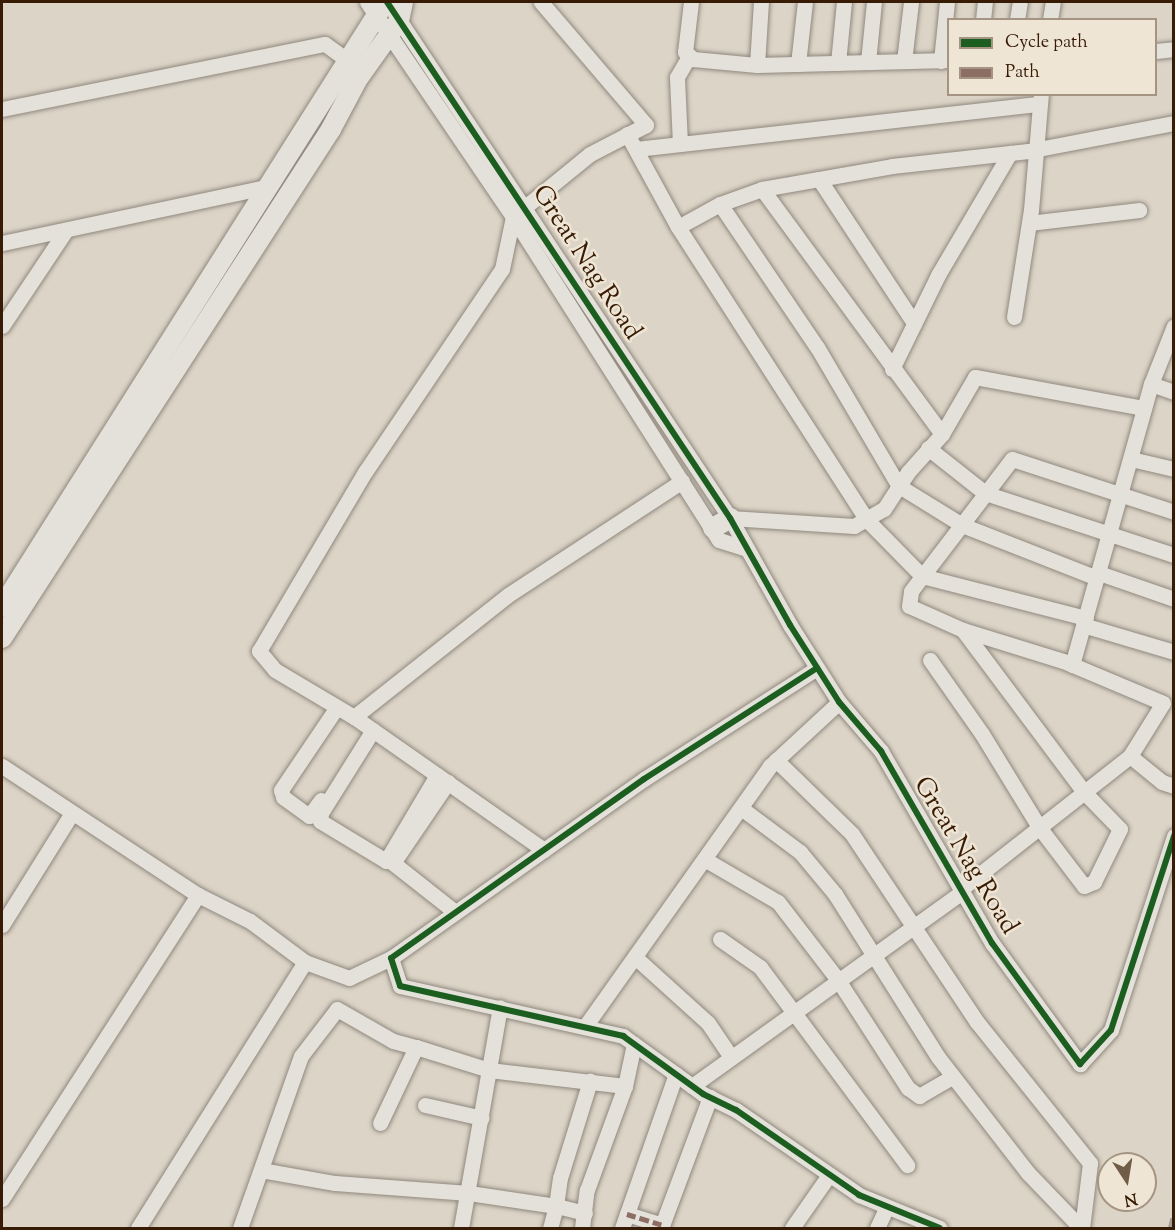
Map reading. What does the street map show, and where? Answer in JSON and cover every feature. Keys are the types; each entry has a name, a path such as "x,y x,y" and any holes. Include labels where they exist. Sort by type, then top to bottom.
{"street":[{"path":"541,2 646,124 590,154 519,212 502,269 365,472 259,651 276,670 354,717 544,850"},
{"path":"691,2 685,52 689,56 758,65 945,61 946,2"},
{"path":"758,65 761,2"},
{"path":"798,64 805,2"},
{"path":"838,63 844,2"},
{"path":"867,62 874,2"},
{"path":"904,62 911,2"},
{"path":"983,18 985,2"},
{"path":"1017,18 1020,2"},
{"path":"1050,18 1053,2"},
{"path":"2,607 270,186 379,5"},
{"name":"Great Nag Road","path":"379,5 397,18 519,212 730,518 839,702 881,751 992,943 1080,1064 1111,1030 1173,836"},
{"path":"2,638 288,193 397,18"},
{"path":"2,109 325,44 362,74"},
{"path":"1157,51 1173,49"},
{"path":"680,144 677,77 689,56"},
{"path":"636,149 1040,99 1029,223 1014,317"},
{"path":"678,227 720,204 762,189 892,166 1034,150 1173,123"},
{"path":"627,134 678,227 866,519 922,576 1084,622 1173,652"},
{"path":"892,369 938,274 1010,153"},
{"path":"819,179 914,323"},
{"path":"2,243 270,186 288,193"},
{"path":"762,189 892,369 942,434"},
{"path":"720,204 817,347 898,486 962,525 1098,575 1173,599"},
{"path":"1029,223 1139,210"},
{"path":"519,212 719,540 747,549"},
{"path":"2,326 66,230"},
{"path":"1072,665 1121,496 1150,384 1173,326"},
{"path":"712,528 730,518 854,525 884,509 898,486 927,448 942,434 975,377 1144,408"},
{"path":"1150,384 1173,392"},
{"path":"927,448 985,493 1173,555"},
{"path":"692,1086 962,890 1130,756 1163,703 1072,665 963,630 909,606 911,591 1012,459 1173,512"},
{"path":"1131,459 1173,469"},
{"path":"354,717 508,595 682,481"},
{"path":"930,660 982,734 1039,827 1084,886 1094,882 1119,829 1084,792 963,630"},
{"path":"2,766 198,895 250,921 305,962 349,978 391,958 644,779 817,668"},
{"path":"586,1025 776,760 839,702"},
{"path":"337,707 281,790 283,797 306,814 312,814 370,728"},
{"path":"370,728 321,813 320,820 386,861 442,778"},
{"path":"1130,756 1162,782 1173,786"},
{"path":"776,760 852,834 915,925 976,1022 1090,1162 1081,1228"},
{"path":"442,778 393,863 455,912"},
{"path":"741,808 800,852 875,952 953,1076 1028,1173 1081,1228"},
{"path":"2,925 72,813"},
{"path":"706,860 778,902 838,980 908,1088 919,1096 953,1076"},
{"path":"2,1199 198,895"},
{"path":"720,939 760,967 795,1011 892,1149 907,1165"},
{"path":"635,957 708,1023 731,1057"},
{"path":"391,958 400,986 586,1025 623,1036 692,1086 736,1110 828,1175 887,1207 940,1228"},
{"path":"138,1228 305,962"},
{"path":"461,1228 500,1007"},
{"path":"240,1228 302,1056 337,1009 393,1041 489,1070 625,1086"},
{"path":"582,1228 587,1190 625,1086 634,1044"},
{"path":"380,1123 416,1047"},
{"path":"676,1074 624,1221 661,1227 710,1097"},
{"path":"550,1228 560,1178 590,1082"},
{"path":"425,1105 482,1118"},
{"path":"261,1170 335,1183 469,1193 585,1212"},
{"path":"792,1228 828,1175"},
{"path":"877,1228 887,1207"}],"railway":[{"path":"1170,1228 1174,1211"}],"marked path":[{"path":"627,1214 662,1225"}],"cycle path":[{"path":"387,2 730,518 790,625 839,702 881,751 992,943 1080,1064 1111,1030 1174,836"},
{"path":"817,668 644,779 391,958 400,986 623,1036 703,1094 736,1110 859,1195 940,1228"}]}
